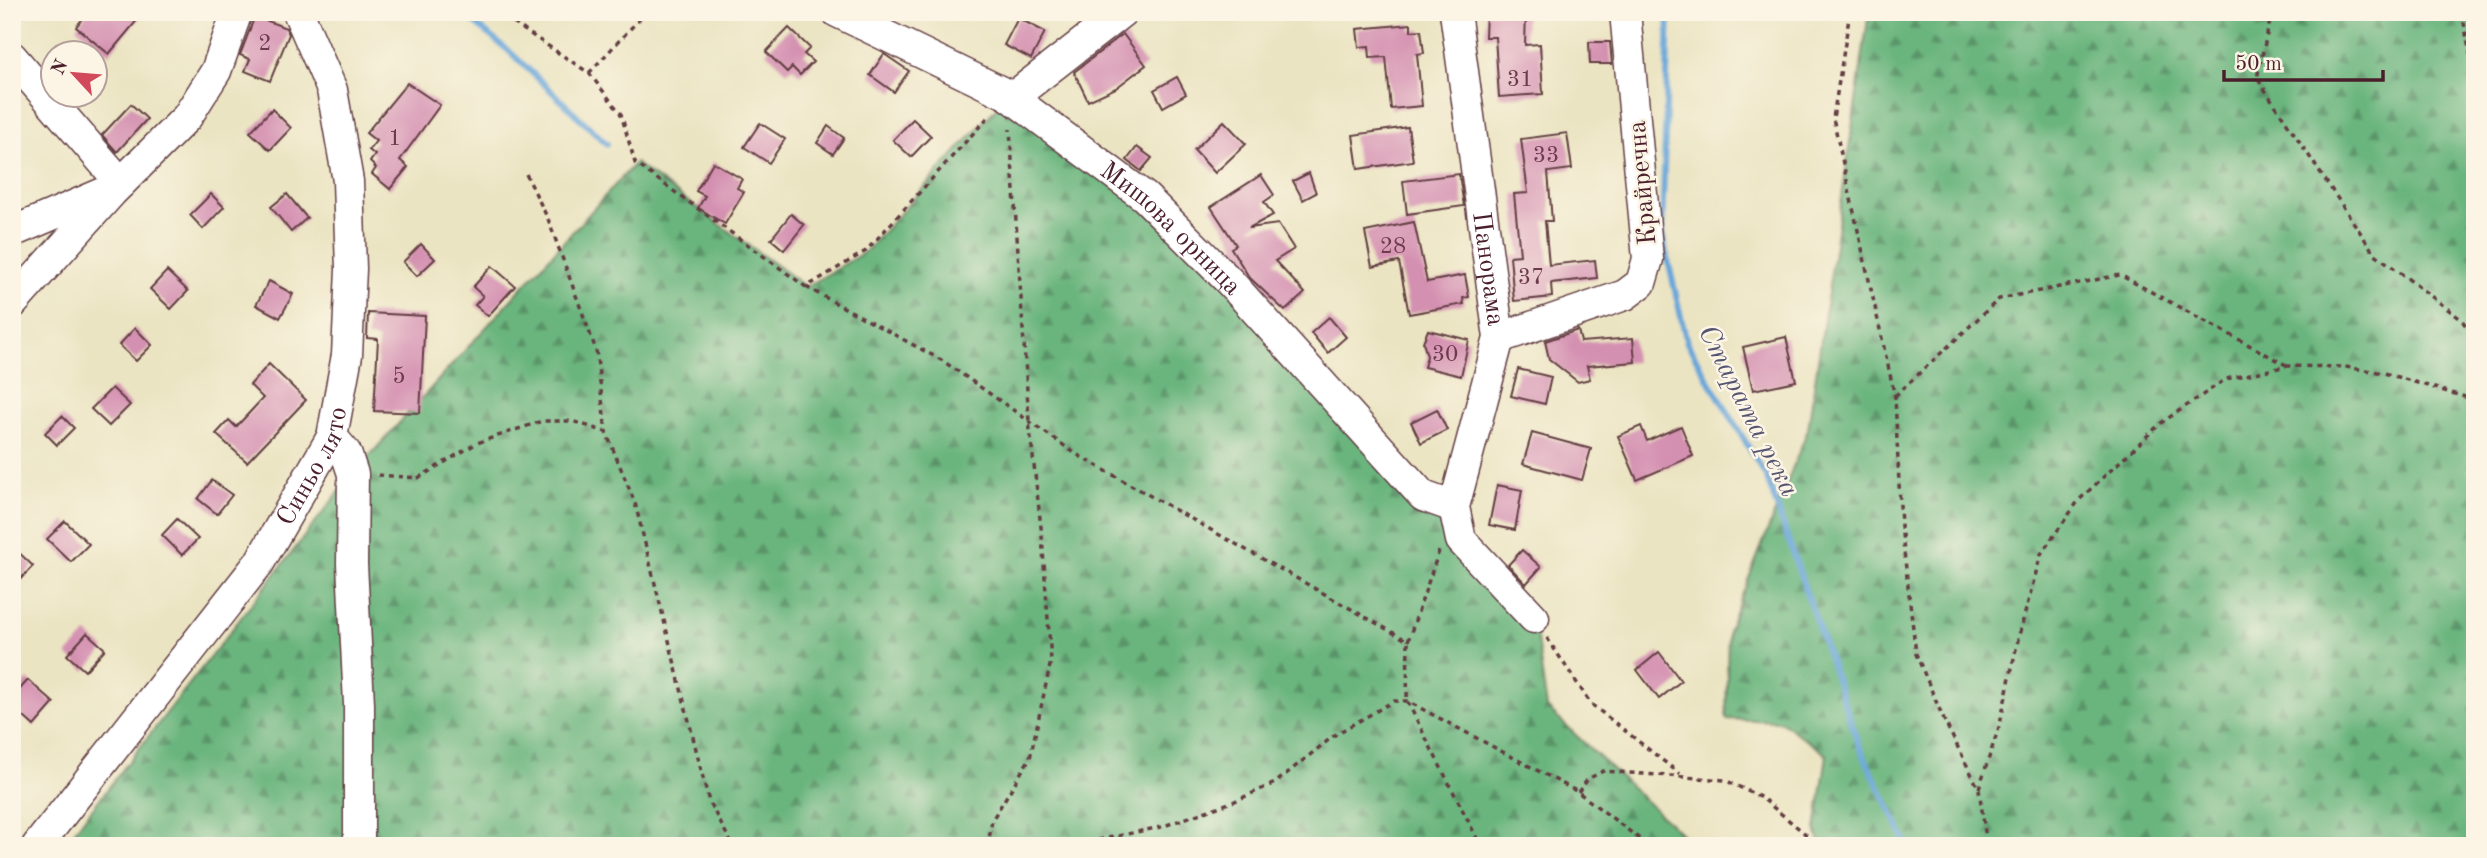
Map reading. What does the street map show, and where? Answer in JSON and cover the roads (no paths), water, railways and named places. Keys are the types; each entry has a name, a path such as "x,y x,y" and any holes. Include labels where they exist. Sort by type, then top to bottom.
{"street":[{"path":"12,304 116,188 187,117 216,71 237,12"},
{"name":"Синьо лято","path":"37,846 259,563 332,437 347,355 351,269 348,181 332,90 298,12"},
{"name":"Мишова орница","path":"837,12 1008,95 1145,197 1229,281 1423,496 1454,507"},
{"path":"1008,95 1017,94 1122,12"},
{"name":"Панорама","path":"1455,12 1499,338 1454,507 1461,540 1534,618"},
{"name":"Крайречна","path":"1499,338 1625,295 1641,283 1648,259 1625,12"},
{"path":"12,57 116,188"},
{"path":"12,232 116,188"},
{"path":"332,437 346,453 353,474 352,564 359,704 359,846"}],"waterway":[{"path":"461,12 510,52 607,144"},
{"name":"Старата река","path":"1669,12 1662,234 1687,343 1767,478 1859,746 1908,846"}]}
